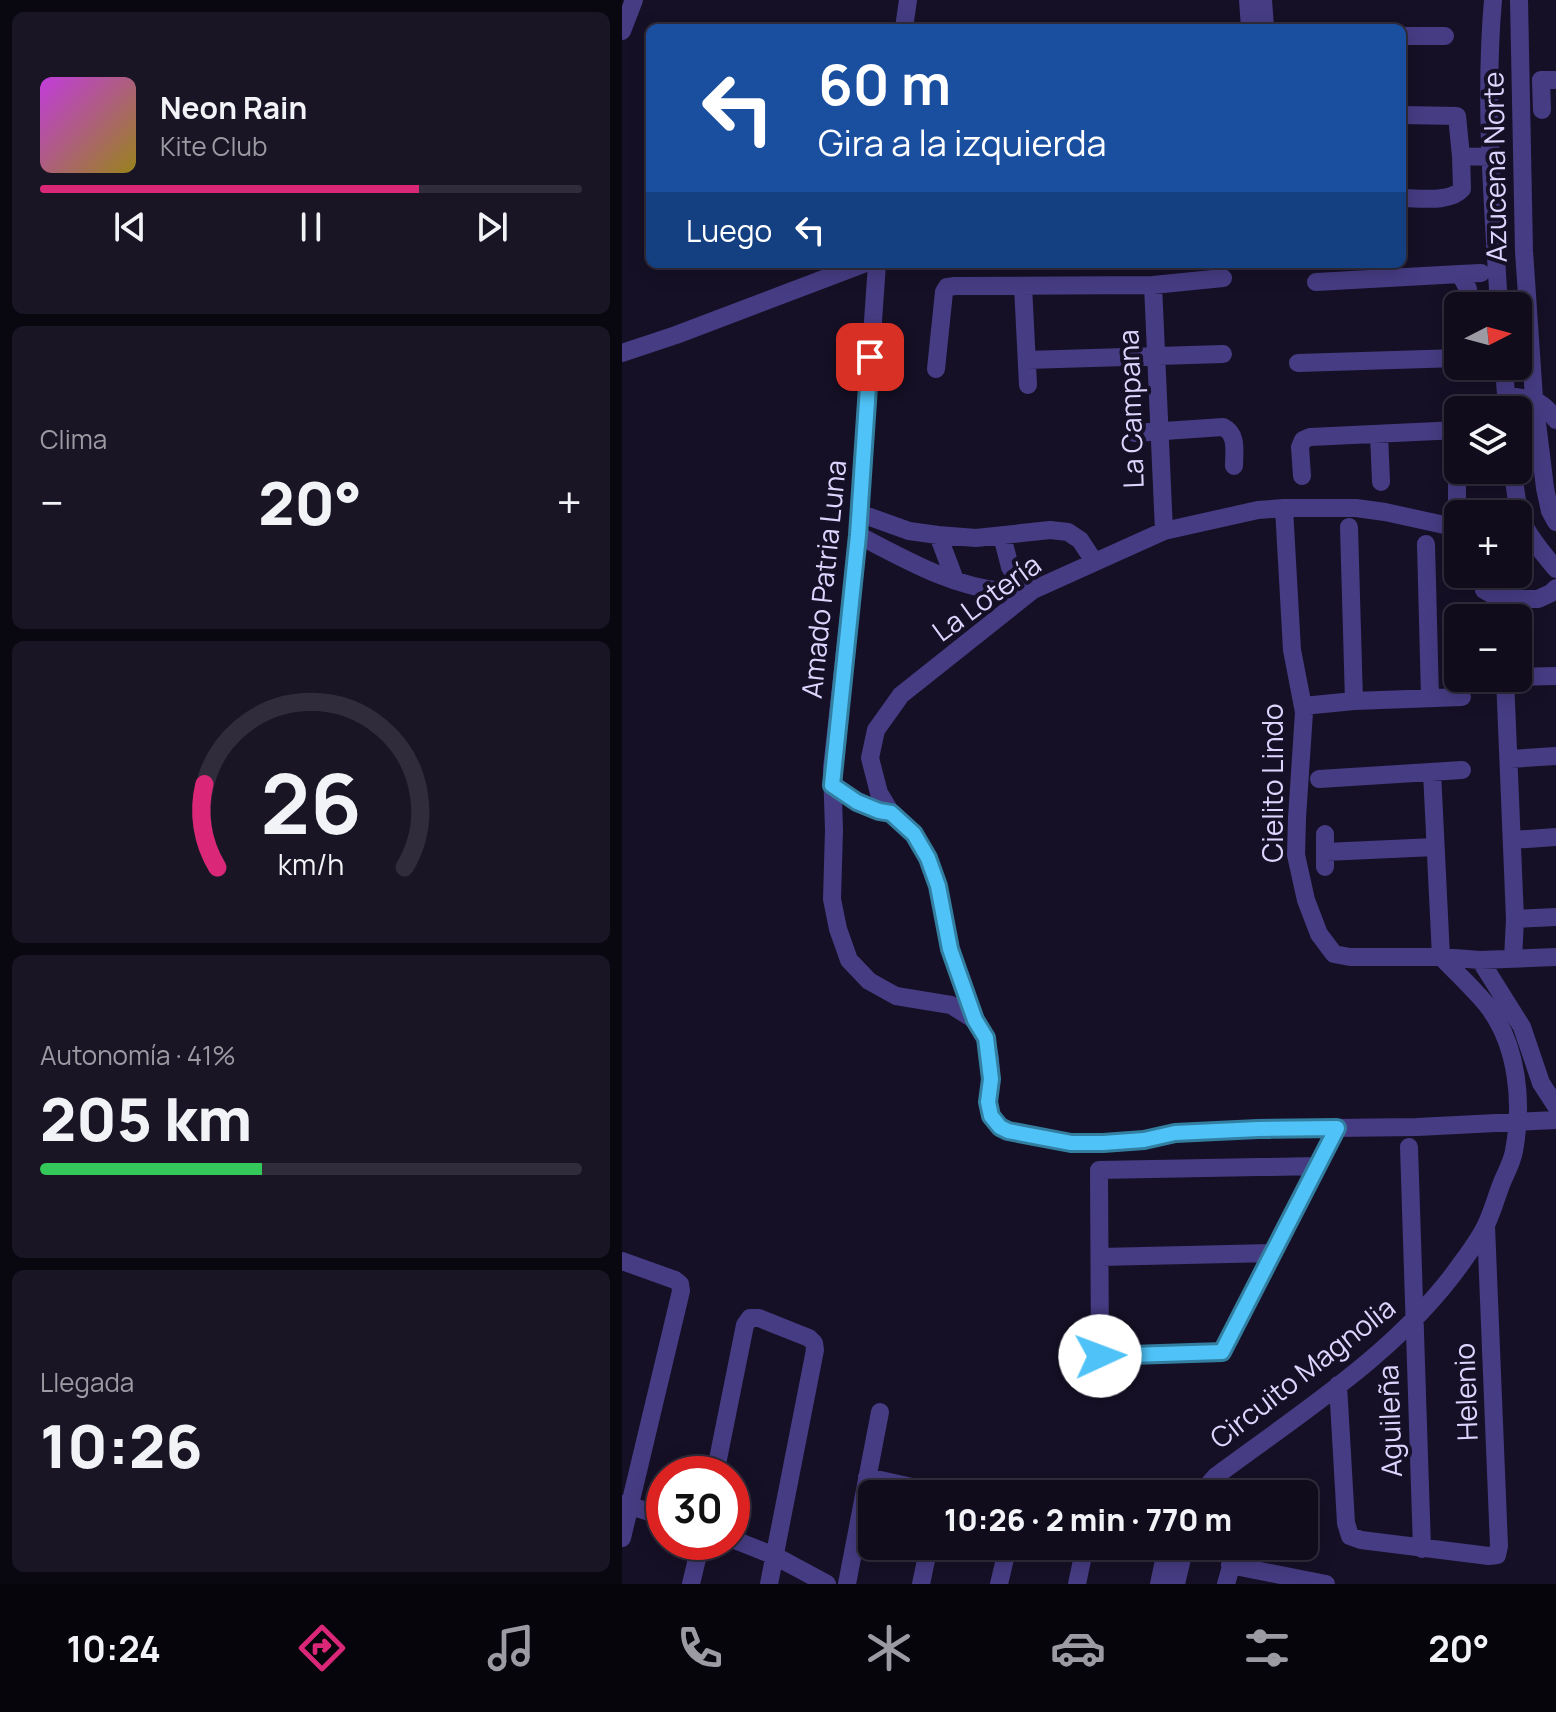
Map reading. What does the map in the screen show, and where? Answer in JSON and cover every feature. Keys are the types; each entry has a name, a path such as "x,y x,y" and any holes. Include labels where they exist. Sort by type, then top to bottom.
{"street":[{"path":"622,31 634,0"},
{"path":"905,24 908,0"},
{"path":"1248,0 1250,24"},
{"path":"1263,0 1266,24"},
{"path":"1498,292 1491,157 1489,3 1519,10"},
{"name":"Azucena Norte","path":"1519,10 1524,251 1534,398 1550,486 1550,511 1556,522"},
{"path":"1406,36 1445,36"},
{"path":"1542,110 1541,80 1556,80"},
{"path":"1406,115 1457,116 1462,189 1449,197 1406,198"},
{"path":"1461,156 1491,157"},
{"path":"622,353 852,268"},
{"name":"Amado Patria Luna","path":"877,268 858,535 832,785 832,899 849,960 869,981 896,996 951,1005 975,1020"},
{"path":"1316,282 1481,273"},
{"path":"1460,274 1468,292"},
{"path":"936,369 947,287 1153,285 1223,278"},
{"name":"La Campana","path":"1153,285 1164,531"},
{"path":"1023,286 1028,385"},
{"path":"1027,360 1223,354"},
{"path":"1298,363 1444,358"},
{"path":"1534,398 1556,420"},
{"path":"1135,433 1223,427 1233,435 1234,466"},
{"path":"1302,476 1300,447 1303,440 1310,437 1444,431"},
{"path":"1379,434 1381,482"},
{"path":"1514,484 1525,526 1556,569"},
{"name":"La Lotería","path":"1444,525 1356,508 1284,508 1258,510 1164,531 1029,590 901,695 876,730 870,758 879,793 891,813 914,834 928,858 938,886 950,949 975,1020 986,1038 991,1079 988,1102 991,1116 1000,1127 1071,1143 1103,1143 1144,1140 1175,1133 1556,1120"},
{"name":"Cielito Lindo","path":"1284,508 1292,650 1303,706 1296,855 1306,900 1319,934 1334,954 1350,957 1441,957"},
{"path":"859,513 909,531 938,535 976,538 1050,530 1068,532 1080,540 1094,561"},
{"path":"1349,527 1354,701"},
{"path":"886,550 909,531"},
{"path":"858,535 928,571 955,580 1003,591 1029,590"},
{"path":"938,535 955,580"},
{"path":"1002,536 1010,567 1029,590"},
{"path":"1426,544 1430,697"},
{"path":"1532,546 1538,547"},
{"path":"1484,590 1500,599 1538,599 1556,588"},
{"path":"1532,677 1556,676"},
{"path":"1506,692 1515,919 1513,959"},
{"path":"1303,706 1462,697"},
{"path":"1510,759 1556,756"},
{"path":"1319,779 1462,770"},
{"path":"1432,772 1441,957 1480,960 1556,957"},
{"path":"832,785 857,802 891,813"},
{"path":"1512,840 1556,837"},
{"path":"1325,851 1435,847"},
{"path":"1515,919 1556,917"},
{"name":"Circuito Magnolia","path":"1212,1480 1338,1385 1413,1321 1446,1286 1486,1226 1514,1153 1516,1080 1512,1057 1489,1008 1441,957"},
{"path":"1480,960 1522,1027 1541,1083 1556,1106"},
{"path":"1318,1166 1099,1170 1100,1356 1222,1352 1318,1166 1337,1128"},
{"name":"Aguileña","path":"1409,1147 1422,1549"},
{"name":"Helenio","path":"1422,1549 1489,1556 1497,1555 1499,1546 1486,1226"},
{"path":"1100,1257 1273,1253"},
{"path":"622,1261 675,1280 680,1284 681,1291 626,1505 622,1538"},
{"path":"719,1456 745,1325 750,1318 759,1318 809,1338 815,1350 769,1584"},
{"path":"1338,1385 1346,1523 1350,1536 1422,1549"},
{"path":"847,1584 880,1412"},
{"path":"867,1477 880,1480"},
{"path":"626,1505 646,1511"},
{"path":"750,1546 827,1584"},
{"path":"691,1584 697,1560"},
{"path":"921,1584 926,1560"},
{"path":"999,1584 1005,1560"},
{"path":"1077,1584 1081,1560"},
{"path":"1159,1584 1164,1560"},
{"path":"1176,1584 1182,1560"},
{"path":"1228,1575 1314,1583"}],"route":[{"path":"870,357 858,535 832,785 857,802 891,813 914,834 928,858 938,886 950,949 975,1020 986,1038 990,1059 988,1102 991,1116 1008,1131 1071,1143 1144,1140 1175,1133 1337,1128 1222,1352 1100,1356"}]}
